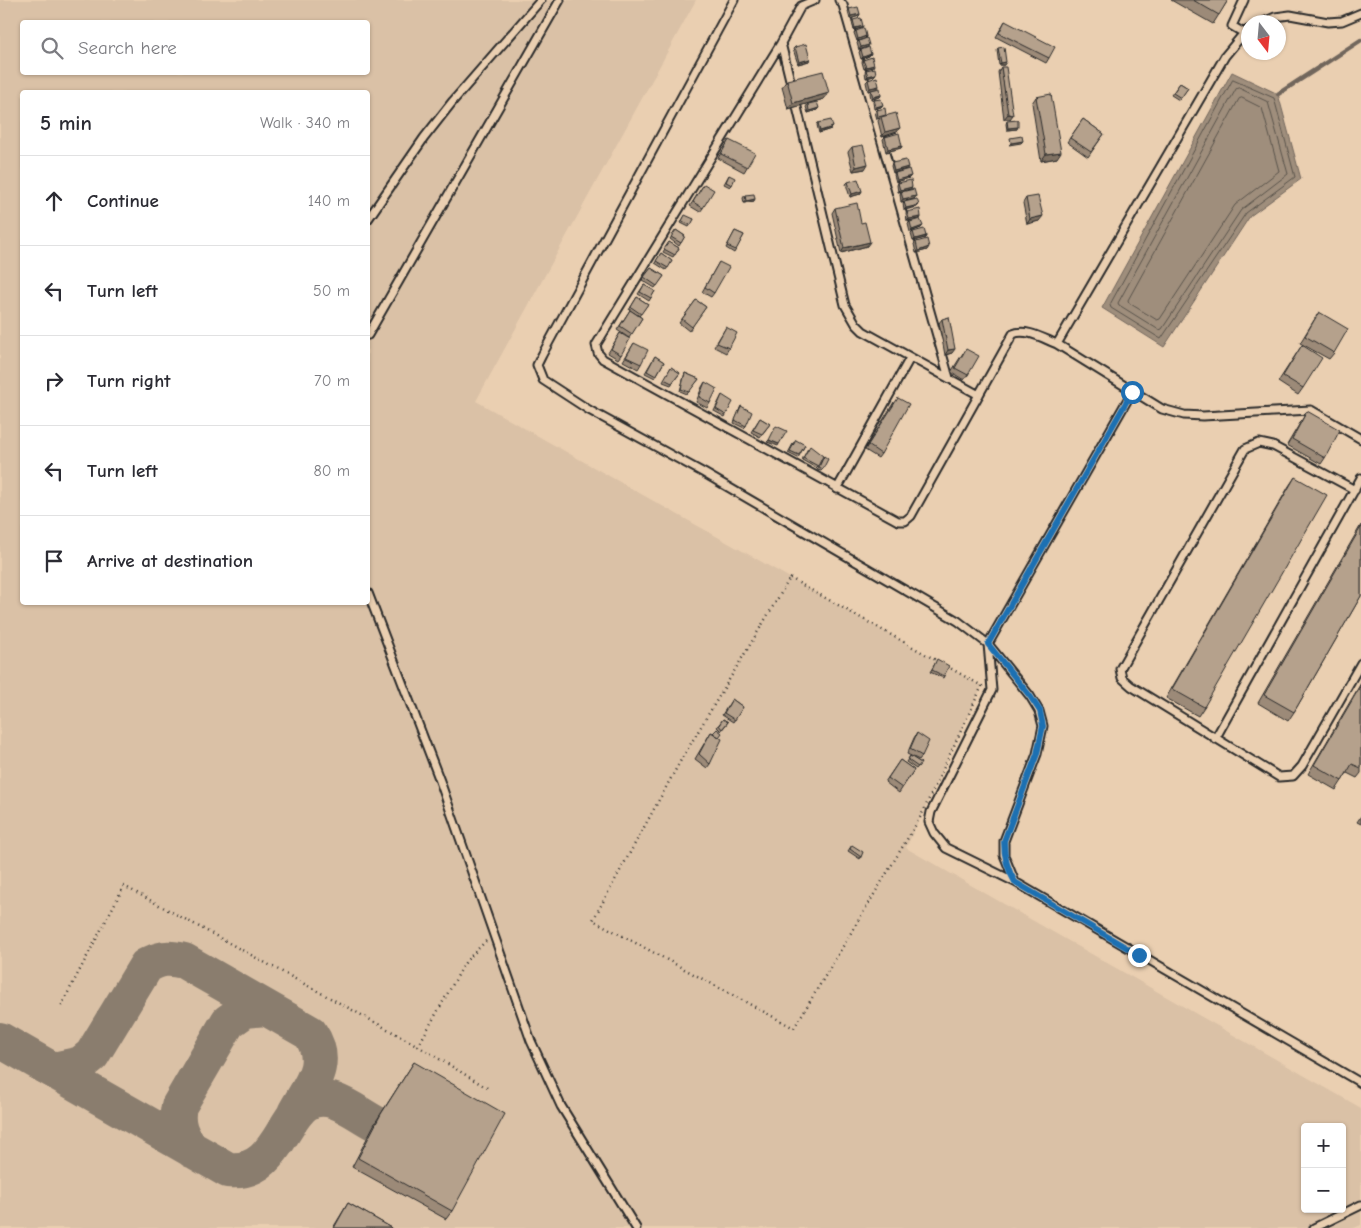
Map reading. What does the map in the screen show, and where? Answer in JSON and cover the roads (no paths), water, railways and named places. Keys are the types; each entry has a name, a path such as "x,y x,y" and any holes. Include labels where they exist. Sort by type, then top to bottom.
{"lane":[{"path":"370,216 447,108 541,0"},
{"path":"370,332 560,0"},
{"path":"734,0 542,355 538,365 540,373 543,380 589,410 704,473 855,560 958,621 988,644 1030,696 1040,711 1043,726 1037,754 1004,841 1004,855 1015,882"},
{"path":"815,0 801,6 781,43 596,345 598,353 603,359 898,521 905,520 911,516 1013,334 1018,332 1026,332 1057,344 1162,409 1184,415 1203,416 1311,410 1361,439"},
{"path":"839,0 843,5 949,378"},
{"path":"1241,29 1232,26 1244,0"},
{"path":"1286,16 1315,18 1328,22 1342,21 1361,13"},
{"path":"1057,344 1225,56 1241,37"},
{"path":"781,43 845,305 856,324 863,331 980,395"},
{"path":"837,489 910,358"},
{"path":"1132,392 988,644 992,690 931,812 929,822 934,833 946,848 1015,882 1361,1083"},
{"path":"1355,490 1272,446 1259,443 1245,449 1120,669 1122,678 1131,686 1279,777 1293,776 1302,766 1361,663"},
{"path":"1215,739 1361,478"},
{"path":"370,598 440,781 521,1016 545,1074 561,1106 636,1228"},
{"path":"1314,1228 1361,1205"}],"water":[{"path":"1232,72 1278,94 1301,179 1250,216 1164,347 1102,308"}],"waterway":[{"path":"1278,94 1361,40"}]}
